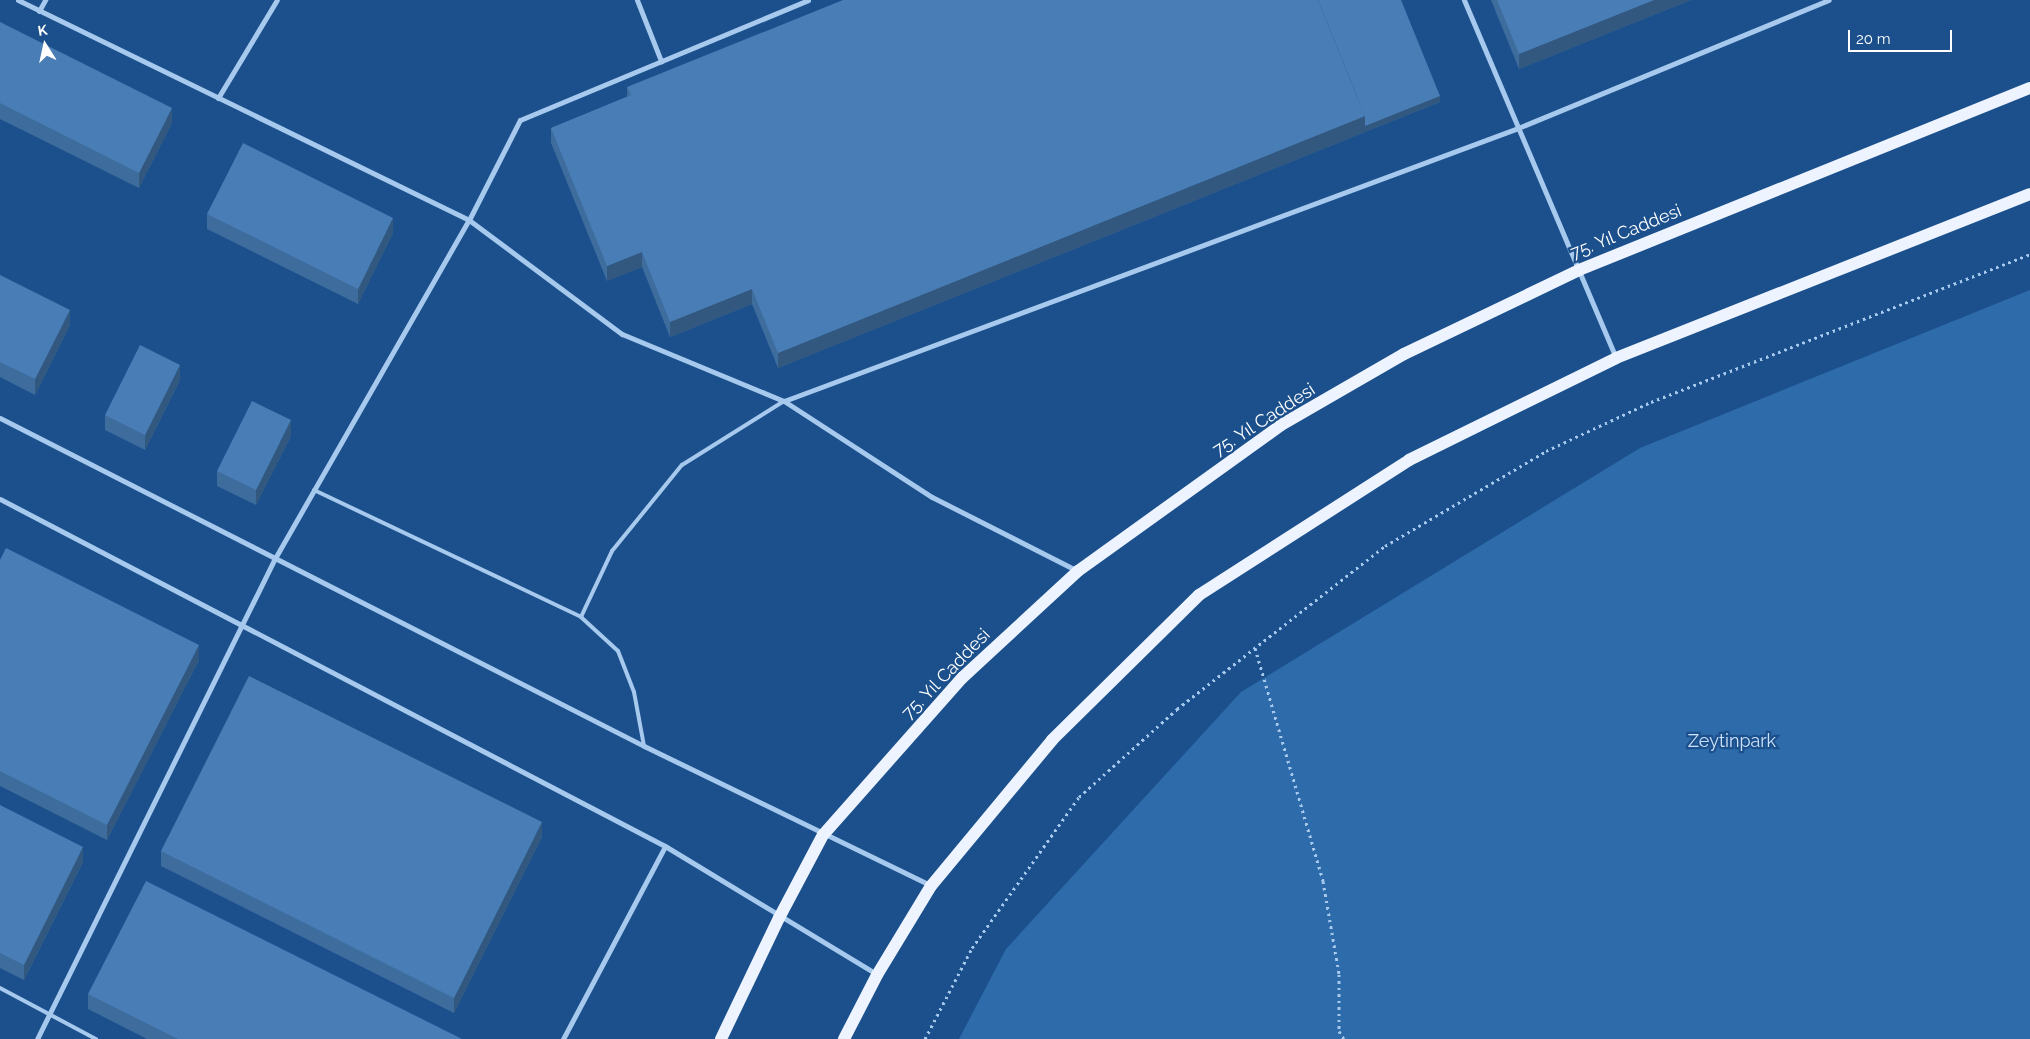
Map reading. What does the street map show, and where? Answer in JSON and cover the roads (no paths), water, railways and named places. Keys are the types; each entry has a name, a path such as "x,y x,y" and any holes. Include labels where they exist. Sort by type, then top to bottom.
{"main road":[{"name":"75. Yıl Caddesi","path":"721,1039 779,918 823,835 962,678 1078,571 1281,426 1404,354 1579,270 2030,88"},
{"path":"844,1039 877,975 931,886 1052,740 1199,595 1409,460 1616,358 2030,194"}],"street":[{"path":"18,0 469,220 622,334 784,401 932,497 1078,571"},
{"path":"39,11 44,0"},
{"path":"218,98 278,0"},
{"path":"637,0 661,61"},
{"path":"37,1039 274,560 469,220 520,120 808,0"},
{"path":"1464,0 1616,358"},
{"path":"784,401 1518,128 1829,0"},
{"path":"0,418 274,560 644,746 823,835 931,886"},
{"path":"0,499 665,846 779,918 877,975"},
{"path":"563,1039 665,846"}],"lane":[{"path":"580,617 612,551 682,465 784,401"},
{"path":"314,490 580,617 618,652 634,692 644,746"},
{"path":"0,988 96,1039"}],"park label":[{"name":"Zeytinpark","path":"1732,741"}]}
